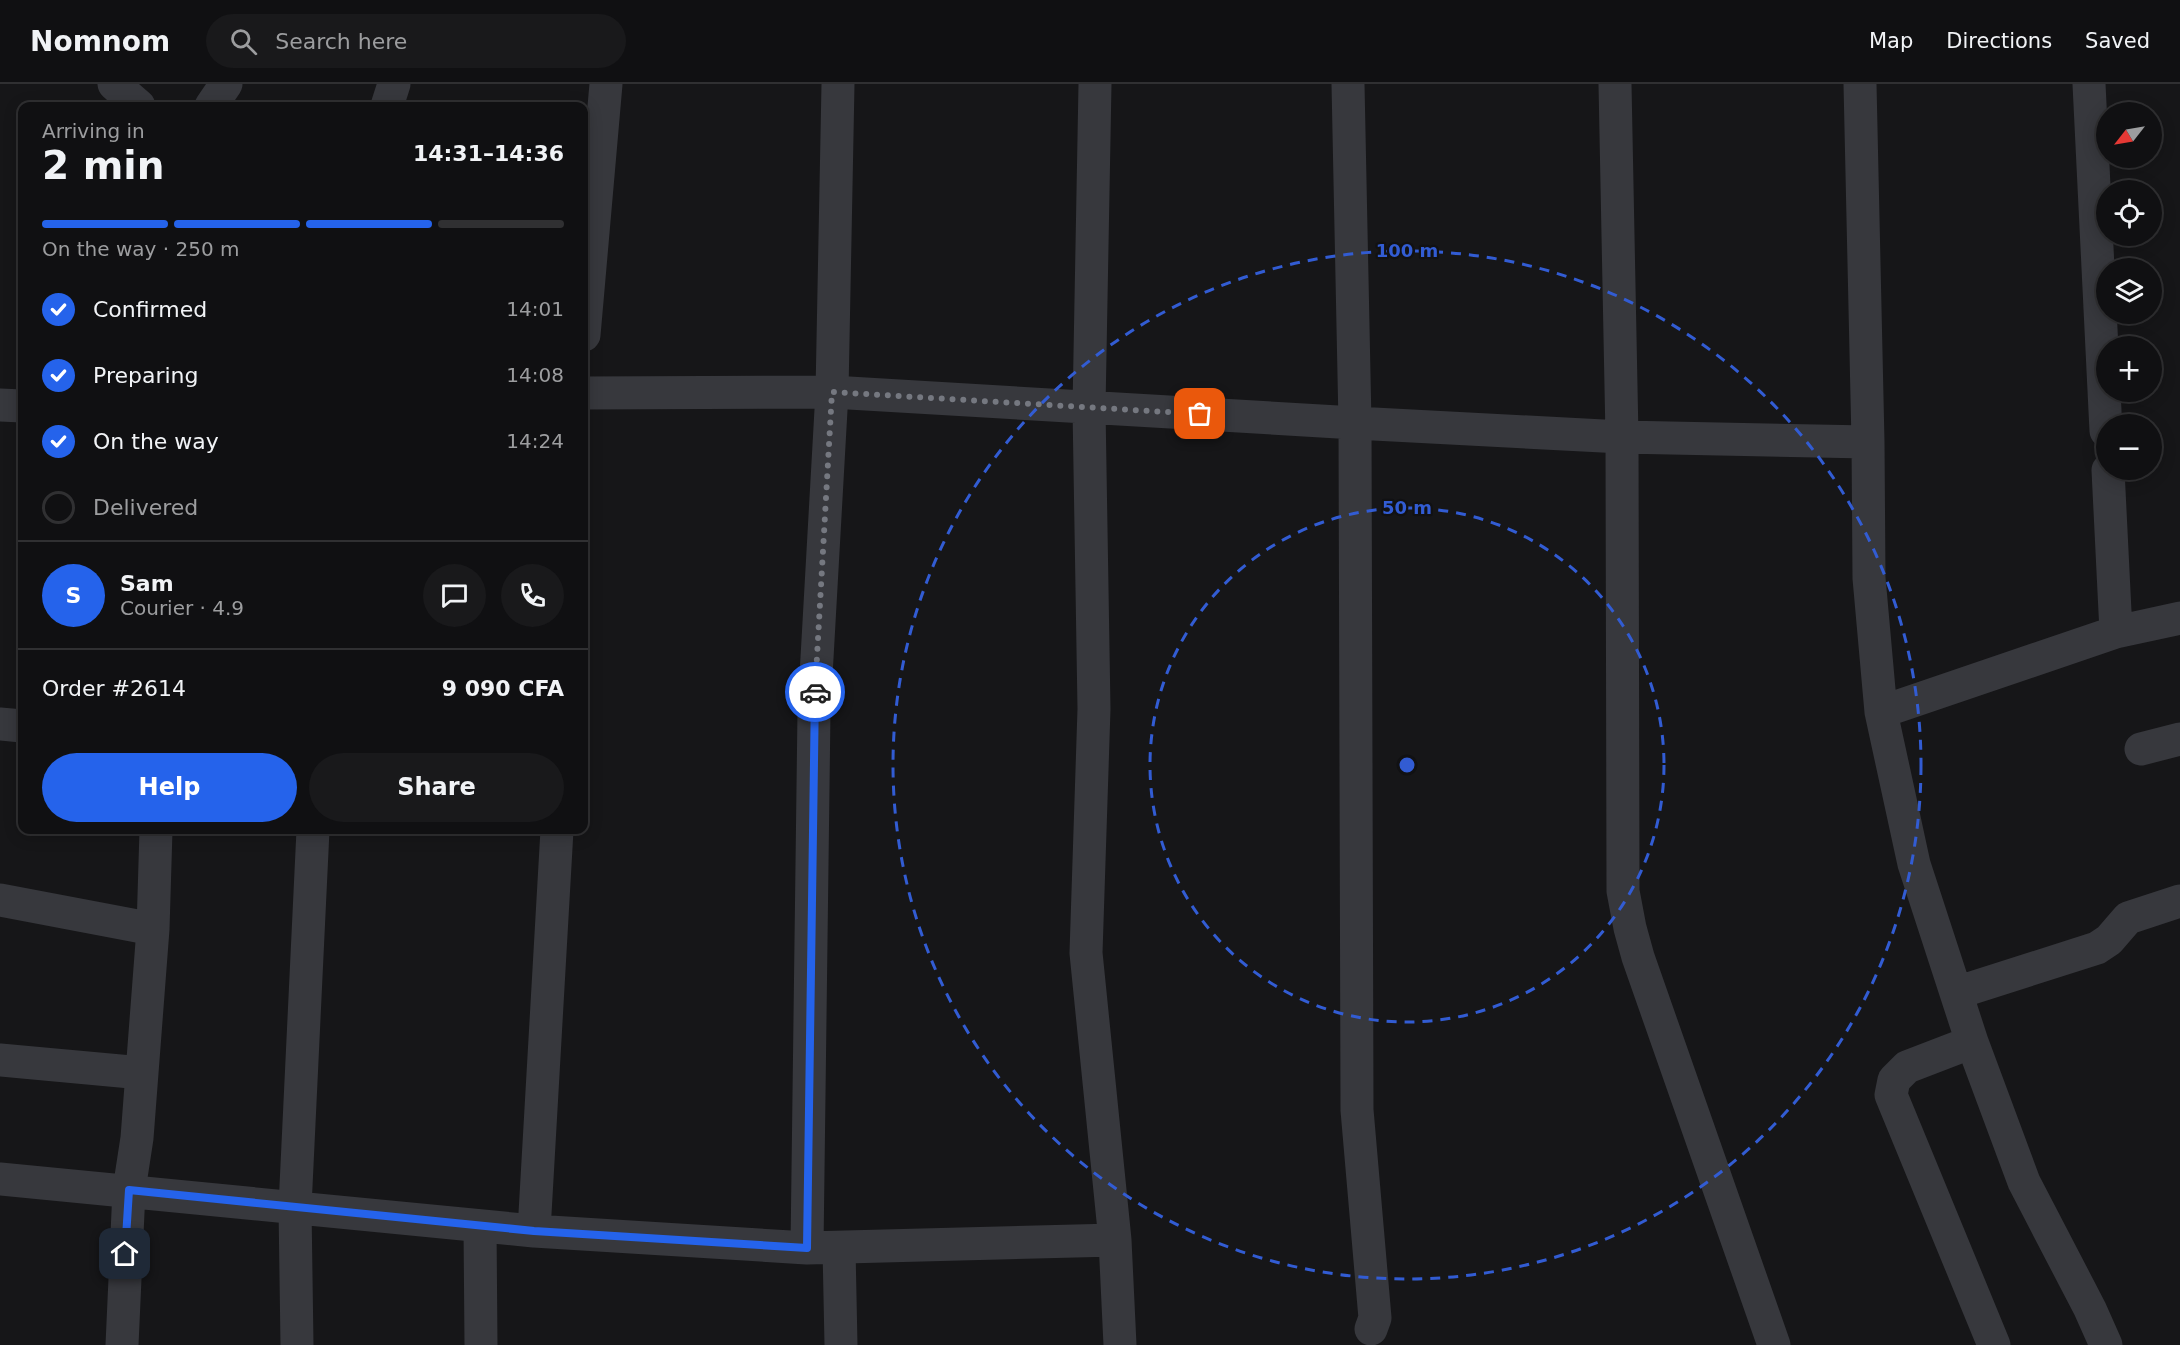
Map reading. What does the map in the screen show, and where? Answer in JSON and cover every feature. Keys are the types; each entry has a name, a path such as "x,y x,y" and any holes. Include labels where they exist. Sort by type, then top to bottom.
{"street":[{"path":"114,84 134,102"},
{"path":"214,102 226,84"},
{"path":"388,102 394,84"},
{"path":"588,289 606,84"},
{"path":"838,84 832,392 813,721 823,1248 841,1345"},
{"path":"1095,84 1089,408 1094,708 1086,953 1115,1240 1119,1345"},
{"path":"1348,84 1355,423 1357,1110 1376,1318 1371,1329"},
{"path":"1616,84 1622,437 1623,879 1626,910 1638,957 1774,1345"},
{"path":"1860,84 1869,578 1881,712 1914,864 1972,1042 2024,1182 2090,1309 2106,1345"},
{"path":"2089,84 2105,414"},
{"path":"588,393 832,392 1622,437 1868,442"},
{"path":"0,405 18,406"},
{"path":"2108,480 2116,632"},
{"path":"1881,712 2116,632 2180,618"},
{"path":"0,724 18,726"},
{"path":"2141,749 2180,739"},
{"path":"122,1345 129,1190 137,1138 153,929 156,834"},
{"path":"297,1345 295,1207 314,834"},
{"path":"534,1231 556,834"},
{"path":"0,900 153,929"},
{"path":"1956,993 2097,948 2109,940 2128,918 2180,901"},
{"path":"1972,1042 1907,1067 1894,1080 1891,1095 1994,1345"},
{"path":"0,1060 142,1073"},
{"path":"0,1179 534,1231 823,1248 1115,1240"},
{"path":"480,1226 481,1345"}],"way so far":[{"path":"815,692 832,392 1200,414"}],"route":[{"path":"125,1254 129,1190 534,1231 807,1248 815,692"}]}
